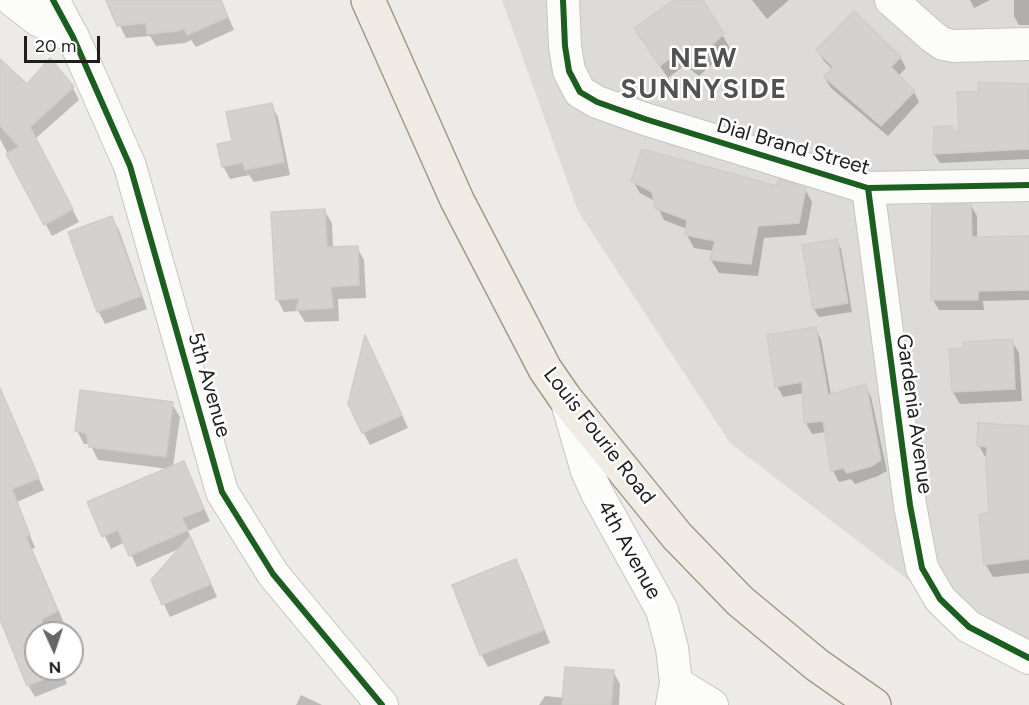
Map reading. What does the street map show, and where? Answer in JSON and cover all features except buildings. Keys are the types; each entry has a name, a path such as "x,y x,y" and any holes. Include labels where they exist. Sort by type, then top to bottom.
{"main road":[{"name":"Louis Fourie Road","path":"368,0 457,201 545,369 677,536 740,601 817,665 874,705"},
{"path":"377,0 457,201"}],"street":[{"path":"12,0 38,20 73,37"},
{"name":"5th Avenue","path":"53,0 73,37 130,166 222,492 273,574 382,705"},
{"name":"Dial Brand Street","path":"563,0 565,46 569,71 580,92 597,102 868,188 1029,185"},
{"path":"891,0 933,38 943,44 954,46 1029,44"},
{"name":"Gardenia Avenue","path":"868,188 910,505 922,568 940,599 969,627 1029,658"},
{"name":"4th Avenue","path":"566,398 587,471 597,494 662,610 672,648 674,694"},
{"path":"674,694 712,705"}],"shaded area":[{"path":"502,0 1029,0 1029,667 1009,657 730,443 578,211"}],"cycle path":[{"path":"53,0 73,37 130,166 222,492 273,574 382,705"},
{"path":"563,0 565,46 569,71 580,92 597,102 868,188 1029,185"},
{"path":"868,188 910,505 922,568 940,599 969,627 1029,658"}],"district":[{"name":"NEW SUNNYSIDE","path":"704,74"}]}
